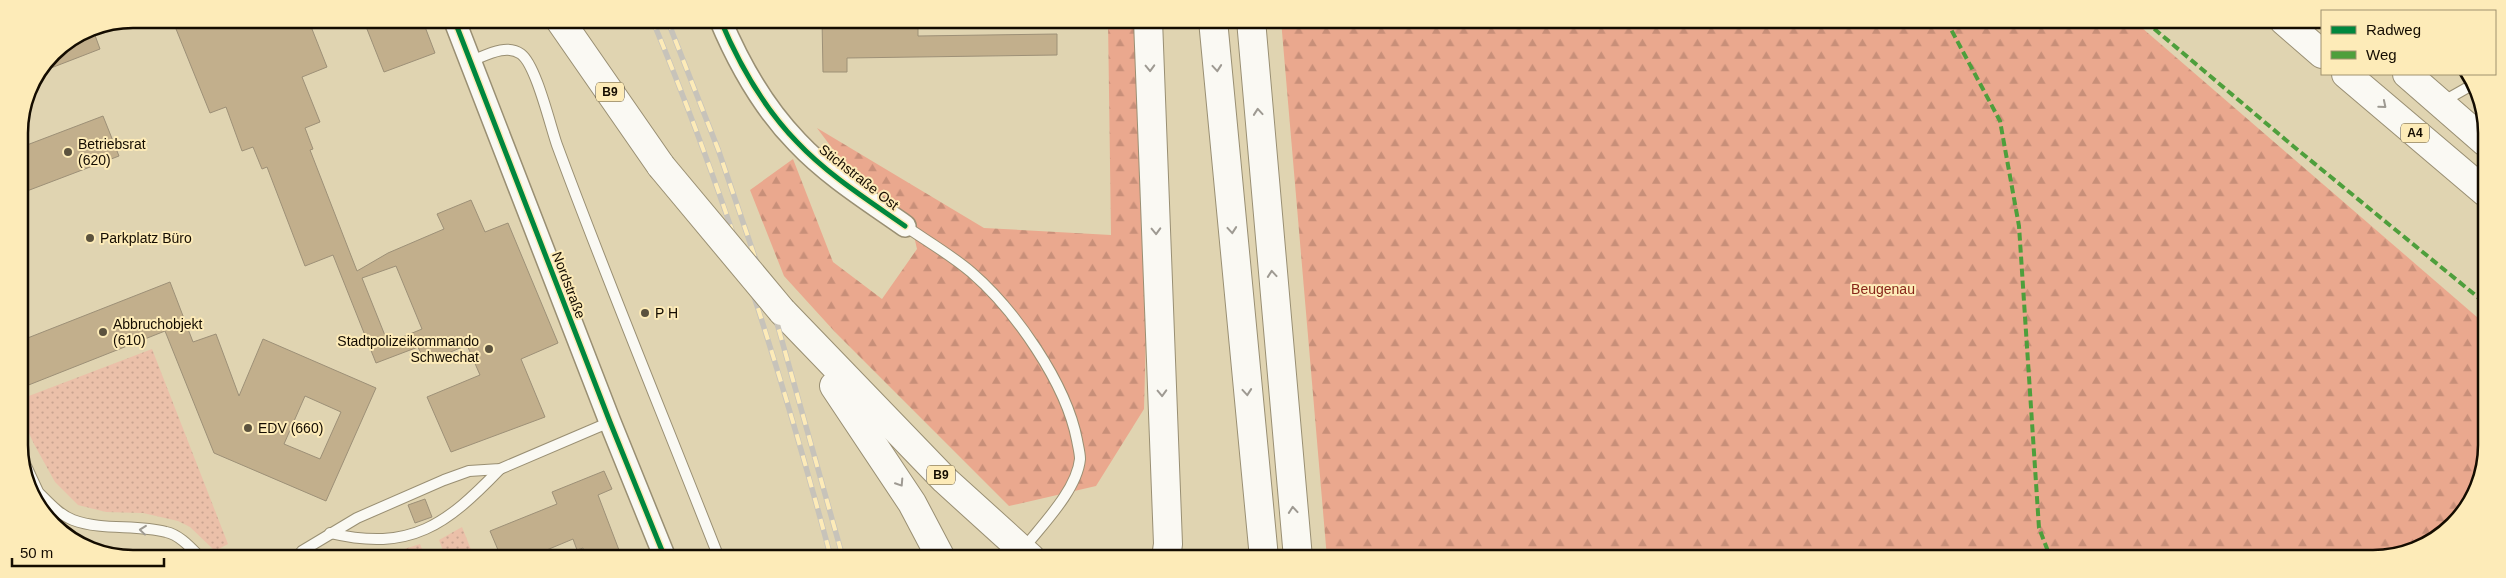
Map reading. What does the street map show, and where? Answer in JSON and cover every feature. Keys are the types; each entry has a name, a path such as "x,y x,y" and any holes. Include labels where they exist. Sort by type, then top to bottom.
{"main road":[{"name":"B9","path":"565,28 661,166 782,311 855,389 945,480 1019,550"},
{"path":"1148,28 1167,550"},
{"path":"1214,28 1263,550"},
{"path":"1251,28 1297,550"},
{"path":"2292,28 2321,53"},
{"name":"A4","path":"2347,75 2478,186"},
{"path":"2408,75 2478,136"},
{"path":"782,311 874,442 912,503 937,550"}],"street":[{"name":"Nordstraße","path":"458,28 610,422 662,550"},
{"name":"Stichstraße Ost","path":"724,28 729,41 762,98 796,141 841,181 905,226"}],"lane":[{"path":"471,61 499,50 513,50 524,57 534,76 592,238 716,550"},
{"path":"2440,103 2468,87"},
{"path":"905,226 971,272 1016,320 1049,368 1073,420 1080,458 1076,476 1027,550"},
{"path":"304,550 357,518 413,494 469,471 500,469 610,422"},
{"path":"330,533 357,539 384,540 432,528 475,494 500,469"},
{"path":"33,479 43,500"},
{"path":"40,494 60,513 73,520 86,524 167,532 187,544 193,550"}],"shaded area":[{"path":"152,349 228,544 214,550 190,527 178,521 143,513 106,512 78,505 55,482 28,431 28,396"},
{"path":"462,527 471,550 443,550 439,540"},
{"path":"420,544 422,550 401,550"}],"green space":[{"path":"1108,28 1134,28 1146,334 1144,409 1096,486 1009,506 835,332 784,276 750,190 793,159 833,262 882,299 917,249 910,219 850,172 817,128 984,228 1111,235"},
{"name":"Beugenau","path":"1282,28 2142,28 2478,318 2478,460 2471,486 2457,510 2443,525 2414,543 2388,550 1326,550"}],"building":[{"path":"176,28 312,28 327,67 302,77 320,122 305,128 313,149 310,150 357,271 388,253 444,229 437,214 471,200 485,232 508,223 558,343 521,359 545,417 451,452 427,397 480,375 467,345 425,363 418,347 376,363 333,255 305,266 267,167 262,169 253,147 242,151 226,107 210,113","holes":["396,266 422,329 388,343 362,278"]},
{"path":"367,28 425,28 435,53 384,72"},
{"path":"822,28 918,28 918,36 1057,34 1057,55 847,58 847,72 823,72"},
{"path":"95,34 100,49 49,69 63,53 92,35"},
{"name":"Betriebsrat (620)","path":"103,116 119,156 28,191 28,145"},
{"name":"EDV (660)","path":"170,282 193,342 216,334 239,396 263,339 376,388 326,501 214,453 165,331 28,385 28,338","holes":["305,396 341,412 320,459 284,444"]},
{"path":"604,471 612,489 598,495 619,550 584,550 583,548 577,550 573,539 547,550 498,550 490,531 557,504 552,492"},
{"path":"425,499 432,517 415,523 408,505"}],"railway":[{"path":"656,28 679,85 728,218 793,421 829,550"},
{"path":"671,28 718,149 775,316 841,550"}],"marked path":[{"path":"1950,28 2000,121 2019,226 2039,528 2048,550"},
{"path":"2153,28 2293,146 2478,297"}],"cycle path":[{"path":"457,28 610,422 662,550"},
{"path":"724,28 753,84 785,129 809,154 835,176 905,226"}],"place":[{"name":"Betriebsrat (620)","path":"68,152"},
{"name":"Parkplatz Büro","path":"90,238"},
{"name":"P H","path":"645,313"},
{"name":"Abbruchobjekt (610)","path":"103,332"},
{"name":"Stadtpolizeikommando Schwechat","path":"489,349"},
{"name":"EDV (660)","path":"248,428"}]}
